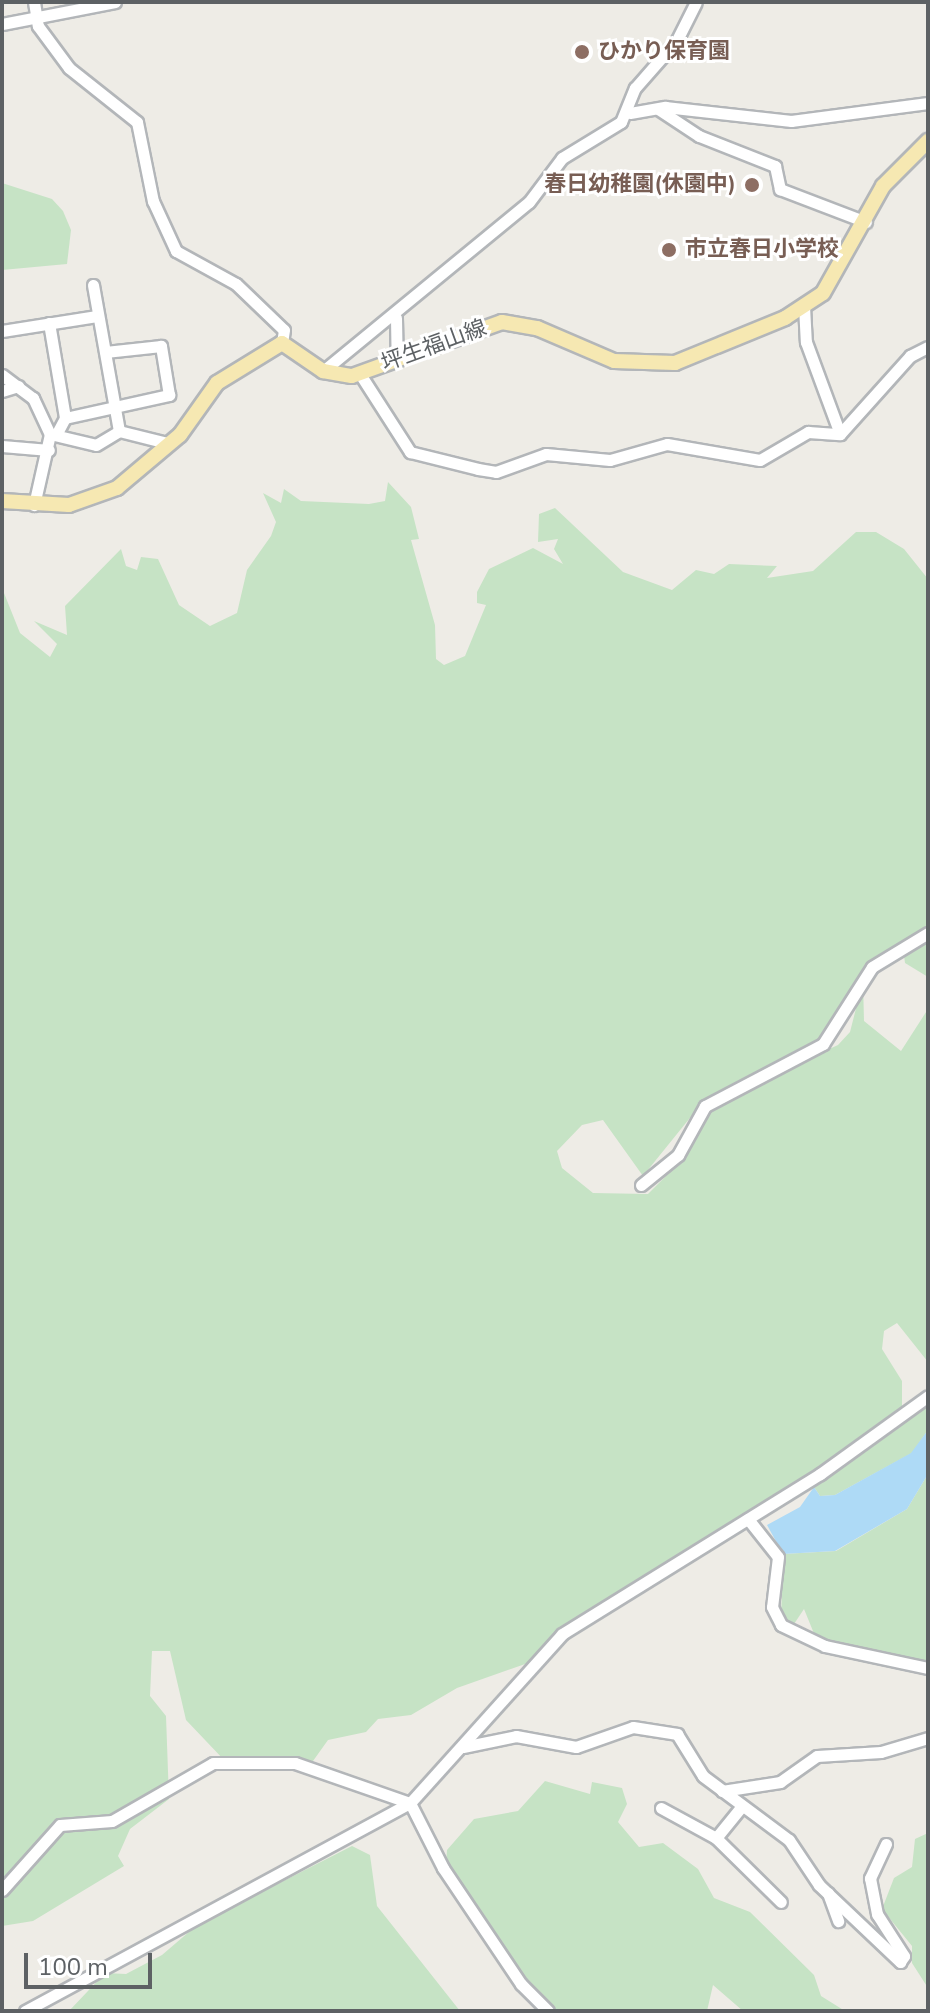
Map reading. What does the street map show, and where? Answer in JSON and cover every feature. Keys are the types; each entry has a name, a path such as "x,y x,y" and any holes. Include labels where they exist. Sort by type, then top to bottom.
{"main road":[{"name":"坪生福山線","path":"282,343 323,371 360,374 397,357 502,322 537,328 614,361 675,363 804,306 836,276 883,186 928,141"},
{"path":"2,501 34,505 103,495 167,443 217,383 282,343"}],"street":[{"path":"34,2 37,16 69,68 137,122 153,201 176,251 236,284 284,330 282,343"},
{"path":"2,24 115,2"},
{"path":"630,113 635,88 677,40 696,2"},
{"path":"323,371 396,318 536,195 562,158 630,113 658,109 791,121 928,103"},
{"path":"658,109 699,136 775,166 780,189 866,222"},
{"path":"93,285 119,431"},
{"path":"804,306 806,342 840,434"},
{"path":"2,331 97,316"},
{"path":"396,318 397,357"},
{"path":"34,505 54,434 65,418 49,323"},
{"path":"65,418 115,410 169,395 161,346 105,352"},
{"path":"840,434 910,356 928,347"},
{"path":"360,374 410,452 496,472 546,454 610,460 667,444 760,460 808,432 840,434"},
{"path":"2,375 33,398 54,434 96,445 119,431 167,443"},
{"path":"2,391 18,386"},
{"path":"2,446 49,450"},
{"path":"641,1185 678,1155 705,1106 823,1044 872,967 928,933"},
{"path":"25,2011 410,1803 562,1634 748,1519 928,1396"},
{"path":"748,1519 778,1557 772,1607 781,1625 825,1646 928,1668"},
{"path":"463,1747 516,1736 576,1747 633,1727 667,1729 722,1791 789,1840 828,1892 900,1962 904,1956 877,1914 870,1878 886,1844"},
{"path":"722,1791 780,1782 817,1756 881,1752 928,1738"},
{"path":"2,1890 60,1825 112,1821 213,1763 295,1763 410,1803 443,1868 521,1984 548,2011"},
{"path":"716,1838 741,1807"},
{"path":"661,1808 716,1838 781,1902"},
{"path":"828,1892 838,1921"}],"green space":[{"path":"2,183 52,199 63,211 71,230 67,264 2,270"},
{"path":"388,482 411,507 419,539 411,540 435,625 436,659 444,665 465,656 486,605 477,603 477,592 489,569 533,548 563,564 554,549 558,539 538,542 539,514 555,508 623,572 672,590 696,570 714,574 729,564 777,566 767,578 813,571 856,532 876,532 904,549 928,579 928,929 870,964 821,1041 702,1103 643,1176 603,1120 582,1125 557,1151 562,1168 593,1193 648,1194 684,1158 703,1114 721,1099 838,1045 850,1032 863,981 864,1021 901,1051 928,1009 928,1362 897,1323 884,1331 882,1349 902,1381 902,1408 818,1471 565,1629 528,1663 457,1688 411,1715 378,1719 366,1732 328,1740 313,1761 225,1761 186,1720 170,1651 152,1651 150,1696 166,1716 169,1799 130,1829 118,1856 124,1866 33,1921 2,1926 2,588 20,633 50,657 57,644 34,621 67,635 65,606 121,549 126,566 137,570 141,557 158,559 179,605 210,626 237,613 247,570 271,536 276,522 263,493 281,503 284,489 301,501 369,504 385,501"},
{"path":"928,938 928,977 905,963 903,948"},
{"path":"928,1403 928,1430 912,1453 835,1495 820,1496 814,1487"},
{"path":"928,1474 928,1665 815,1636 804,1609 792,1627 781,1620 783,1554 836,1551 907,1509"},
{"path":"545,1781 590,1794 592,1782 622,1788 627,1804 618,1822 639,1847 663,1843 698,1869 714,1898 750,1912 814,1975 821,1996 845,2011 743,2011 713,1985 707,2011 552,2011 522,1981 446,1865 447,1850 474,1819 518,1811"},
{"path":"928,1833 928,1988 912,1963 912,1946 882,1909 894,1878 912,1867 915,1839"},
{"path":"352,1846 370,1855 377,1906 460,2011 69,2011 105,1973 126,1974 162,1955 197,1925"}],"water":[{"path":"928,1430 928,1474 907,1509 835,1551 783,1554 767,1525 800,1507 814,1487 820,1496 835,1495 911,1453"}],"place":[{"name":"ひかり保育園","path":"582,52"},
{"name":"春日幼稚園(休園中)","path":"752,185"},
{"name":"市立春日小学校","path":"669,250"}]}
